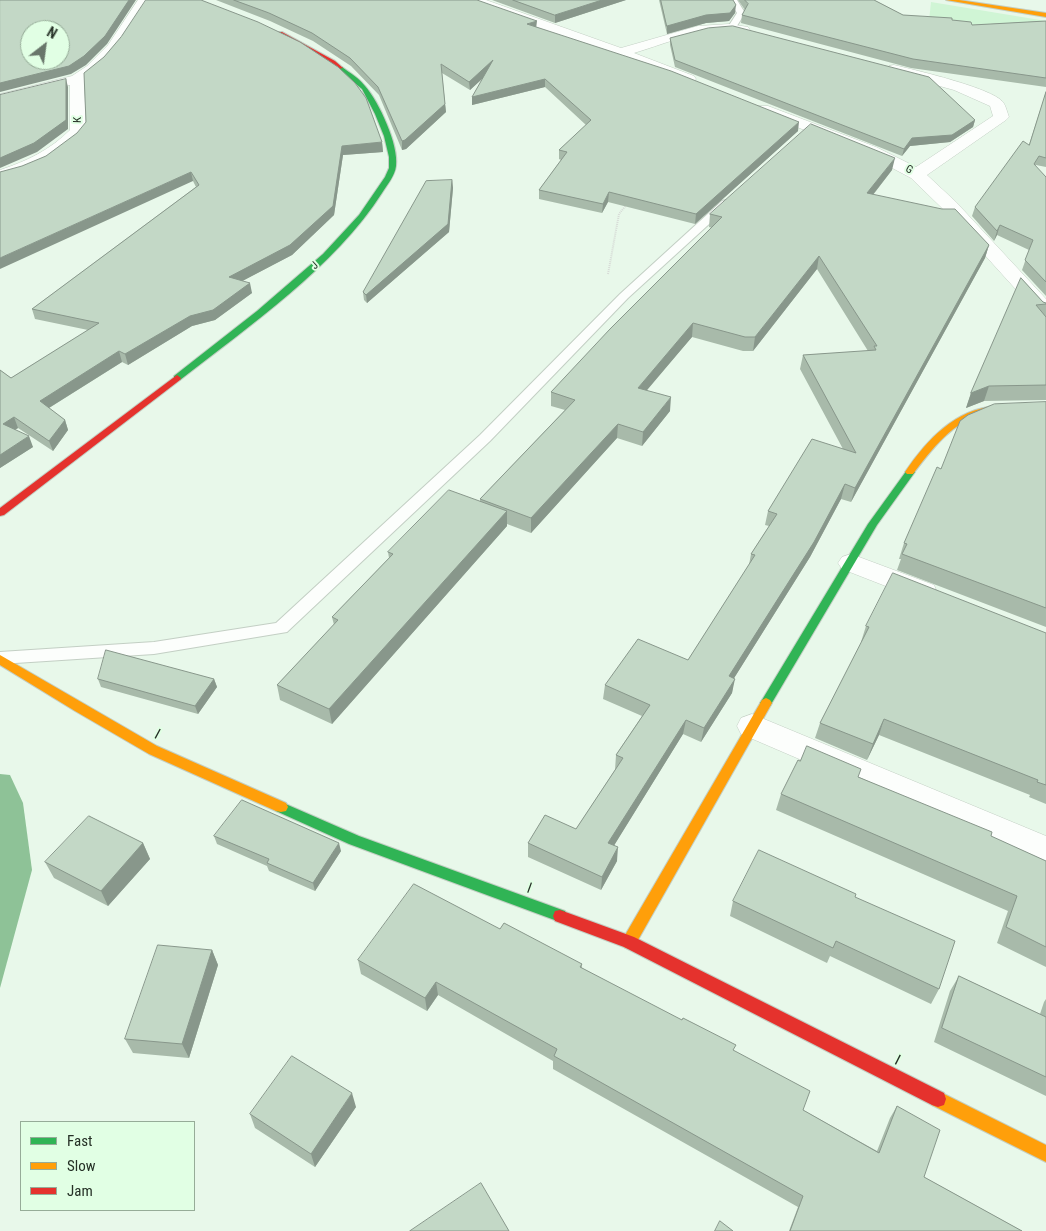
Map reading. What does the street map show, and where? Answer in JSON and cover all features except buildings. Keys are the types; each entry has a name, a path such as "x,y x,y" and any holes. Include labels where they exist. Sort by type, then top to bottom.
{"street":[{"path":"0,98 77,79 92,69 113,48 144,0"},
{"path":"474,0 621,52 699,83"},
{"path":"950,0 1046,15"},
{"path":"621,52 706,29 732,27 755,33"},
{"name":"J","path":"0,513 247,324 313,268 350,232 376,200 389,176 393,152 373,102 363,87 333,62 272,29"},
{"path":"881,66 958,86 982,96 997,104 1002,117 917,174"},
{"name":"K","path":"0,176 33,164 62,147 78,130 77,79"},
{"name":"G","path":"744,102 805,131 870,150 917,174 950,206 1046,311"},
{"path":"629,942 752,726 873,524 934,438 954,424 984,410 1046,409"},
{"path":"851,563 944,600"},
{"name":"I","path":"0,659 79,708 153,750 354,840 629,942 1046,1154"},
{"path":"752,726 1046,851"}],"lane":[{"path":"732,27 741,13 733,0"},
{"path":"0,659 154,648 281,628 485,438 624,296 735,195"}],"path":[{"path":"624,296 608,276 619,214 630,202"}],"shaded area":[{"path":"931,2 1046,21 1046,39 929,21"},
{"path":"0,774 10,775 23,803 32,870 0,988"}],"traffic: fast":[{"path":"177,378 260,313 326,255 362,217 389,177 393,165 393,157 388,136 379,114 364,88 340,68"},
{"path":"766,703 873,524 910,472"},
{"path":"281,807 354,840 560,916"}],"traffic: slow":[{"path":"949,0 1046,15"},
{"path":"910,472 941,434 971,414 989,409 1046,409"},
{"path":"0,659 79,708 153,750 281,807"},
{"path":"629,942 766,703"},
{"path":"938,1099 1046,1154"}],"traffic: jam":[{"path":"280,33 333,62 340,68"},
{"path":"0,513 177,378"},
{"path":"560,916 629,942 938,1099"}]}
